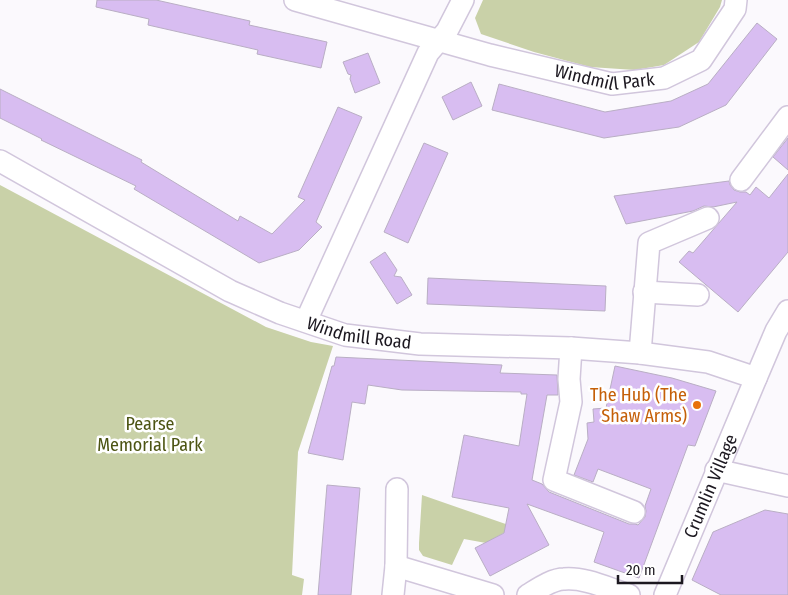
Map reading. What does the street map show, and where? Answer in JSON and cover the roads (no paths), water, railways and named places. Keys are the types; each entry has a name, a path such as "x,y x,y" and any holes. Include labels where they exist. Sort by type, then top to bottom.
{"street":[{"name":"Windmill Park","path":"295,0 438,41 612,84 664,78 700,60 735,10 736,0"},
{"path":"306,321 428,53 447,31 463,0"},
{"path":"741,180 788,117"},
{"name":"Windmill Road","path":"0,160 230,291 280,313 345,335 420,344 640,352 708,362 756,378"},
{"path":"640,352 648,243 708,218"},
{"path":"644,292 698,295"},
{"name":"Crumlin Village","path":"665,595 685,552 716,470 776,331 788,311"},
{"path":"571,348 569,379 571,402 554,480 634,512"},
{"path":"716,470 788,486"},
{"path":"393,595 396,566 397,489"},
{"path":"396,566 493,595"},
{"path":"528,595 541,587 563,578 584,581 629,595"}],"place":[{"name":"The Hub (The Shaw Arms)","path":"697,405"}],"park label":[{"name":"Pearse Memorial Park","path":"150,434"}]}
